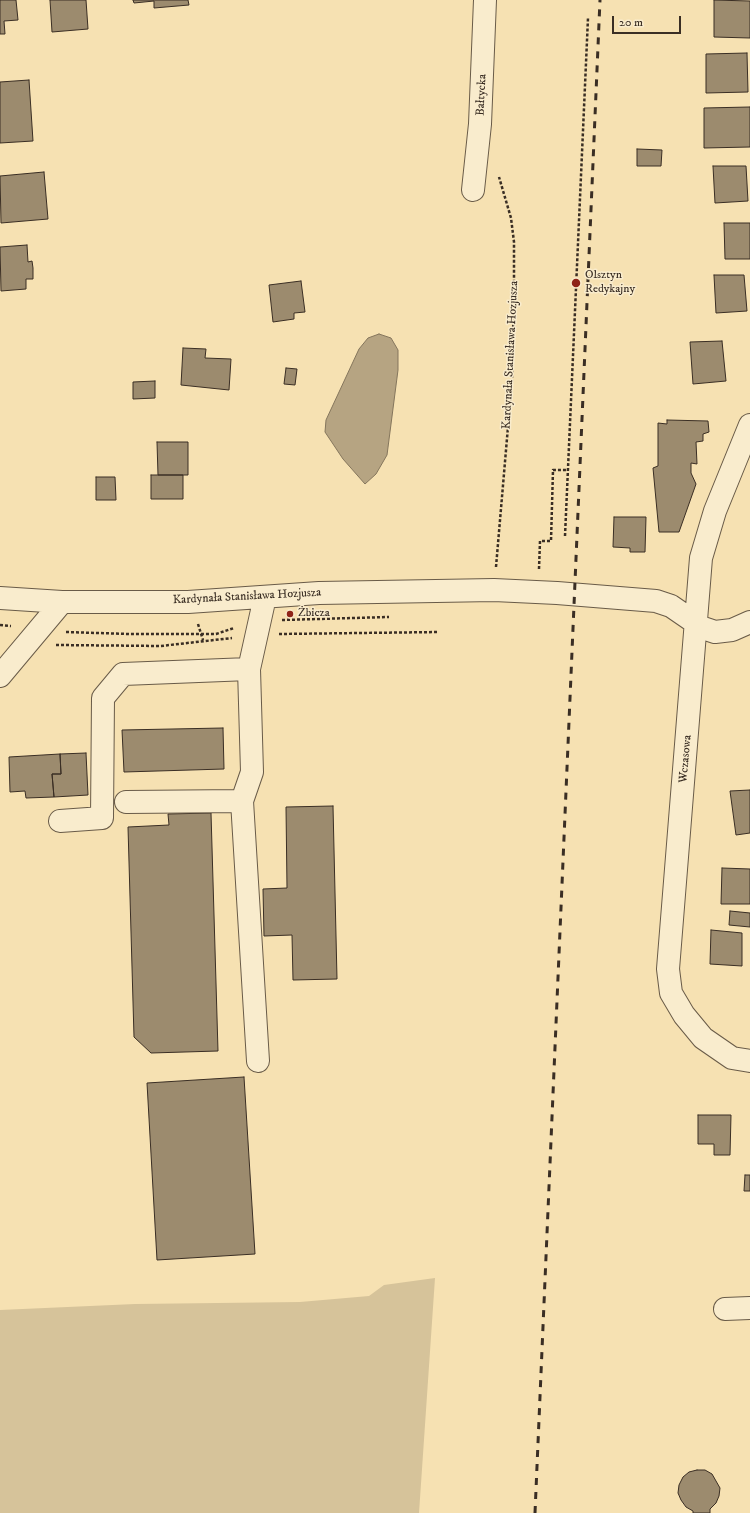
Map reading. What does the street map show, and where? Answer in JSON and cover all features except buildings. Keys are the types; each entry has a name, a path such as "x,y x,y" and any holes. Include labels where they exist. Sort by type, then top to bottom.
{"street":[{"name":"Bałtycka","path":"473,190 480,124 485,0"},
{"name":"Wczasowa","path":"750,425 717,505 701,558 697,625 668,969 671,993 684,1015 703,1038 732,1058 750,1061"},
{"name":"Kardynała Stanisława Hozjusza","path":"0,598 62,602 188,602 319,594 494,590 656,601 671,606 697,625 709,631 724,632 750,622"},
{"path":"258,1061 242,800 252,772 249,669 265,597"},
{"path":"0,676 28,645 62,602"},
{"path":"60,821 102,818 103,698 123,674 249,669"},
{"path":"126,802 242,800"},
{"path":"725,1309 750,1308"}],"path":[{"path":"565,536 588,18"},
{"name":"Kardynała Stanisława Hozjusza","path":"494,590 512,380 514,292 514,242 511,218 497,172"},
{"path":"538,592 540,541 551,541 553,470 568,470"},
{"path":"28,645 160,646 256,636 293,634 439,632"}],"shaded area":[{"path":"379,334 391,338 398,350 398,370 387,455 376,474 365,484 343,459 325,432 326,420 359,349 368,338"},
{"path":"435,1278 419,1513 0,1513 0,1310 135,1304 300,1302 369,1296 384,1285"}],"railway":[{"path":"535,1513 600,0"}],"place":[{"name":"Olsztyn Redykajny","path":"576,283"},
{"name":"Żbicza","path":"290,614"}]}
